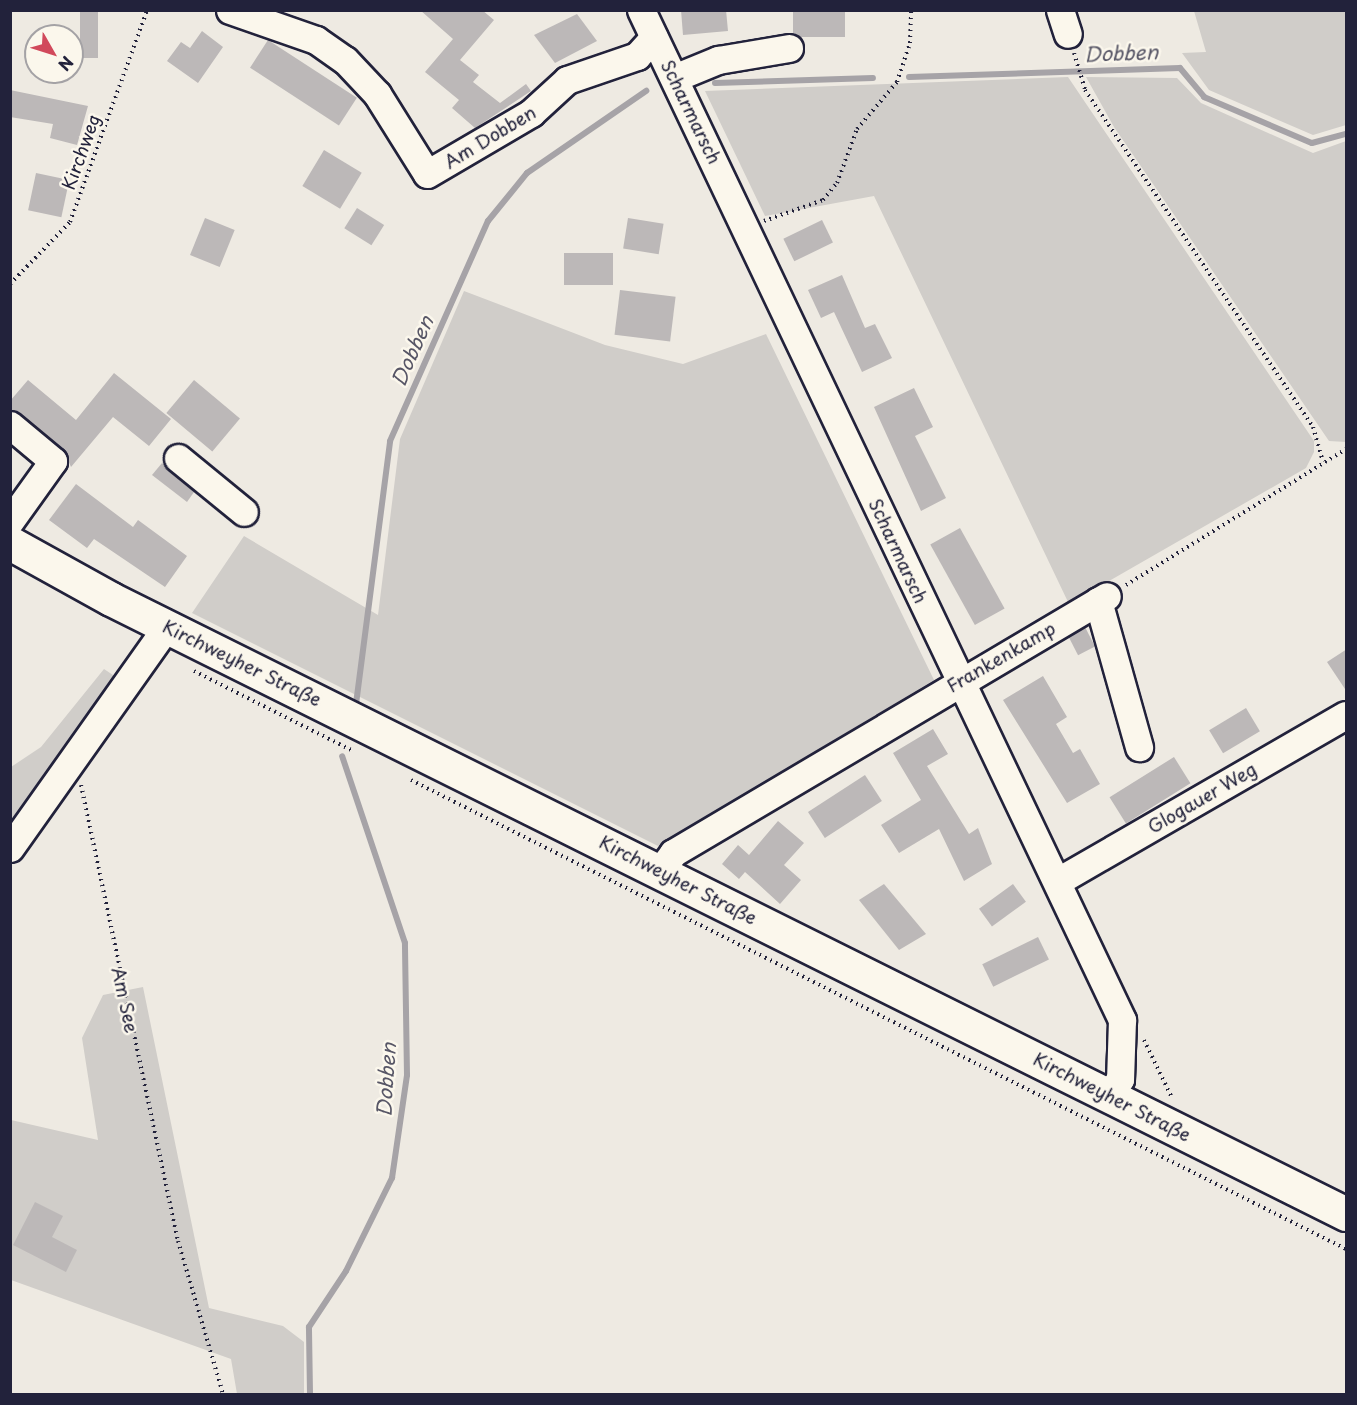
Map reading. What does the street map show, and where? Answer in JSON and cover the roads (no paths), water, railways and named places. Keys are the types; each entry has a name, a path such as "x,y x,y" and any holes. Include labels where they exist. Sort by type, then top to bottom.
{"main road":[{"name":"Kirchweyher Straße","path":"10,543 167,626 1109,1095 1171,1144 1347,1214"}],"street":[{"name":"Am Dobben","path":"230,10 316,40 345,60 370,85 427,174 531,113 567,80 637,56 654,37"},
{"name":"Scharmarsch","path":"641,10 1122,1020 1120,1079 1109,1095"},
{"path":"674,78 718,60 789,48"},
{"path":"10,425 53,461 10,520"},
{"path":"178,458 244,512"},
{"name":"Frankenkamp","path":"660,871 673,853 959,680 1102,599 1138,747"},
{"path":"10,848 76,759 167,626"},
{"name":"Glogauer Weg","path":"1058,882 1347,715"}],"waterway":[{"name":"Dobben","path":"909,77 1180,68 1204,97 1312,143 1346,134"},
{"name":"Dobben","path":"715,83 873,78"},
{"name":"Dobben","path":"356,704 390,441 488,221 527,173 646,91"},
{"name":"Dobben","path":"310,1394 309,1327 346,1271 392,1178 407,1075 405,943 342,756"}]}
